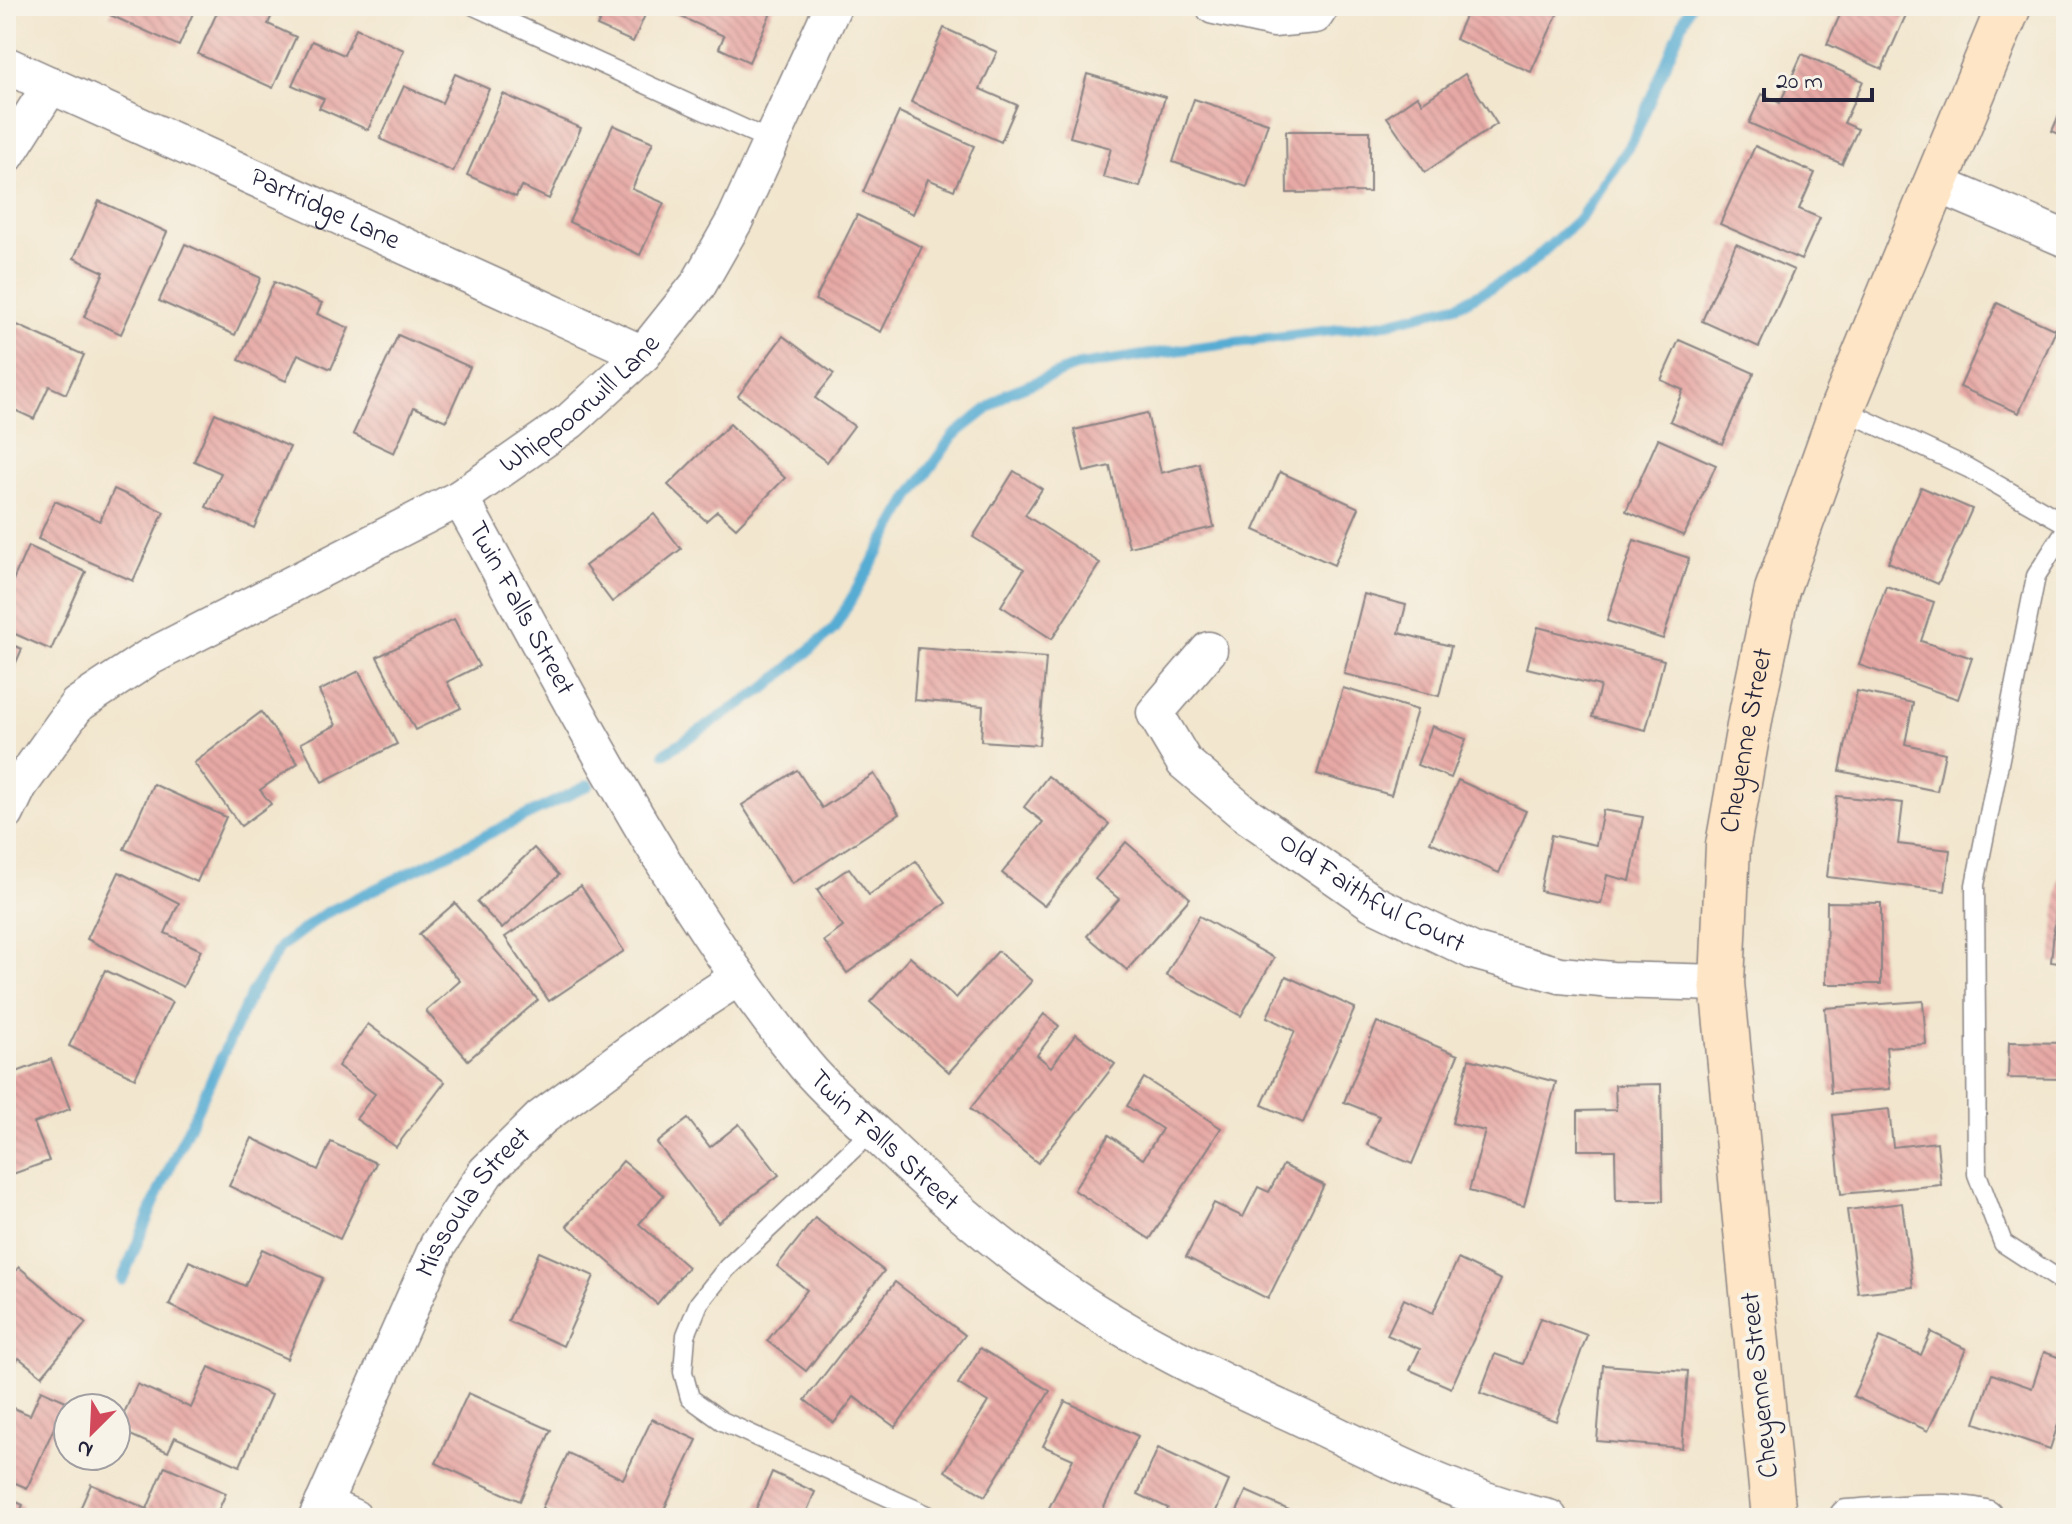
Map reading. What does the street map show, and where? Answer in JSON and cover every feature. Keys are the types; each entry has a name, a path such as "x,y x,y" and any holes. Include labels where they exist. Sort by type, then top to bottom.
{"street":[{"name":"Whippoorwill Lane","path":"6,813 19,786 77,705 148,658 460,498 570,421 643,354 698,285 735,220 833,6"},
{"path":"1214,6 1273,19 1315,15 1321,6"},
{"name":"Cheyenne Street","path":"1774,1518 1722,983 1728,845 1777,590 1842,409 2009,6"},
{"name":"Partridge Lane","path":"6,65 643,354"},
{"path":"6,156 51,85"},
{"path":"1935,183 2066,239"},
{"name":"Twin Falls Street","path":"460,498 664,864 739,977 800,1059 941,1198 1088,1307 1222,1382 1445,1484 1517,1511 1549,1518"},
{"name":"Old Faithful Court","path":"1209,650 1155,713 1184,762 1244,813 1373,903 1473,951 1560,975 1612,980 1722,983"},
{"name":"Missoula Street","path":"331,1513 438,1245 486,1172 541,1118 682,1014 739,977"},
{"path":"1847,1518 1927,1513 1985,1518"}],"lane":[{"path":"474,6 771,141"},
{"path":"1842,409 1968,468 2066,526 2036,576 1975,885 1977,1174 2003,1243 2066,1284"},
{"path":"872,1131 727,1268 699,1303 686,1335 683,1372 690,1398 722,1421 934,1518"}],"building":[{"path":"114,6 196,6 179,46 110,15"},
{"path":"220,6 276,6 268,24 296,37 273,88 198,54"},
{"path":"606,6 649,6 633,42 597,26"},
{"path":"672,6 774,6 749,62 719,48 724,36 670,12"},
{"path":"1481,6 1561,6 1531,72 1455,39 1469,7 1479,11"},
{"path":"1844,6 1910,6 1882,69 1827,44"},
{"path":"356,28 404,50 368,130 319,108 324,99 292,85 312,41 344,55"},
{"path":"944,28 997,52 980,89 1017,105 1001,142 911,102"},
{"path":"1802,54 1863,81 1844,123 1858,129 1842,164 1749,123 1762,94 1780,103"},
{"path":"455,74 489,89 453,172 380,139 404,86 442,103"},
{"path":"1087,74 1165,97 1140,187 1103,177 1111,148 1070,137"},
{"path":"1465,74 1497,124 1425,172 1387,117 1417,96 1422,103"},
{"path":"503,94 581,128 549,199 521,186 516,197 467,175"},
{"path":"1194,99 1268,123 1247,187 1173,162"},
{"path":"2066,99 2066,137 2052,131"},
{"path":"899,112 974,146 954,190 928,179 913,214 863,192"},
{"path":"613,125 653,142 632,189 664,203 640,255 569,222"},
{"path":"1286,131 1370,131 1370,192 1287,193"},
{"path":"1755,146 1815,173 1799,209 1820,218 1801,260 1720,224"},
{"path":"99,201 167,232 121,334 84,317 104,272 74,258"},
{"path":"857,215 922,247 881,332 815,300"},
{"path":"185,244 261,278 235,335 159,301"},
{"path":"1736,244 1794,270 1759,347 1702,321"},
{"path":"274,282 322,303 317,314 349,328 331,369 298,354 286,381 239,360"},
{"path":"1997,303 2056,330 2019,413 1960,387"},
{"path":"6,320 84,355 66,394 49,386 34,419 6,406"},
{"path":"398,335 470,367 446,421 414,407 394,453 353,434"},
{"path":"783,336 834,374 815,398 854,426 827,462 738,396"},
{"path":"1679,340 1754,373 1722,444 1670,421 1683,390 1661,380"},
{"path":"215,413 290,447 254,528 206,507 221,473 194,461"},
{"path":"1147,413 1161,473 1199,463 1214,527 1129,547 1110,466 1084,472 1074,430"},
{"path":"730,424 785,478 736,528 717,511 706,521 668,485"},
{"path":"1658,439 1716,465 1684,536 1626,511"},
{"path":"1014,471 1042,489 1025,515 1100,563 1052,639 1001,606 1024,569 973,537"},
{"path":"1280,472 1359,508 1334,565 1254,530"},
{"path":"1921,487 1972,509 1938,584 1888,562"},
{"path":"114,489 164,512 133,581 38,539 55,501 100,521"},
{"path":"654,514 681,549 612,602 585,566"},
{"path":"1634,540 1689,558 1663,639 1607,621"},
{"path":"28,546 86,572 51,650 6,630 6,596"},
{"path":"1886,586 1934,602 1921,641 1972,658 1958,699 1859,665"},
{"path":"1364,594 1406,605 1399,633 1451,646 1439,696 1344,674"},
{"path":"454,619 479,666 447,682 461,708 415,730 377,657"},
{"path":"1538,627 1664,660 1646,730 1592,717 1600,686 1527,668"},
{"path":"6,642 22,649 6,685"},
{"path":"918,648 1046,658 1039,745 981,741 983,706 914,700"},
{"path":"359,671 397,744 322,782 301,743 336,725 319,691"},
{"path":"1343,688 1417,710 1391,795 1317,774"},
{"path":"1857,691 1913,703 1905,744 1945,753 1937,791 1840,771"},
{"path":"261,712 298,763 260,790 271,804 241,826 194,763"},
{"path":"1432,726 1466,739 1451,778 1417,765"},
{"path":"797,770 822,808 874,774 899,814 792,884 742,805"},
{"path":"1048,776 1109,824 1044,906 1002,873 1043,822 1024,807"},
{"path":"1458,780 1526,811 1499,873 1430,842"},
{"path":"153,784 226,817 197,882 124,849"},
{"path":"1837,796 1903,803 1898,844 1950,850 1945,891 1827,877"},
{"path":"1603,810 1643,817 1630,881 1607,875 1601,904 1540,891 1551,835 1596,845"},
{"path":"1126,842 1190,898 1127,970 1087,936 1119,899 1095,879"},
{"path":"534,848 559,875 502,929 477,902"},
{"path":"916,861 946,903 847,973 824,941 843,927 817,890 849,868 869,895"},
{"path":"119,872 179,903 165,933 201,950 183,987 87,939"},
{"path":"2059,878 2066,878 2066,964 2051,962"},
{"path":"581,886 624,951 549,1001 505,937"},
{"path":"1827,902 1881,903 1881,984 1826,984"},
{"path":"455,903 538,1000 468,1060 426,1011 460,981 419,934"},
{"path":"1199,916 1274,958 1241,1016 1166,975"},
{"path":"998,951 1032,981 949,1072 870,1002 910,957 956,998"},
{"path":"105,970 172,1002 135,1078 69,1046"},
{"path":"1286,976 1355,1008 1303,1123 1262,1105 1295,1031 1267,1017"},
{"path":"1923,1001 1926,1044 1886,1047 1890,1089 1831,1093 1825,1008"},
{"path":"1044,1014 1059,1026 1037,1055 1051,1067 1076,1034 1115,1064 1038,1163 970,1109"},
{"path":"1377,1022 1458,1055 1412,1164 1367,1145 1379,1116 1344,1102"},
{"path":"368,1024 445,1082 396,1147 356,1119 375,1094 338,1066"},
{"path":"2009,1042 2066,1043 2066,1079 2008,1078"},
{"path":"51,1059 70,1109 34,1123 49,1161 10,1175 6,1165 6,1076"},
{"path":"1469,1059 1556,1082 1524,1206 1469,1191 1485,1131 1452,1123"},
{"path":"1144,1078 1221,1128 1150,1239 1074,1190 1109,1135 1143,1159 1162,1129 1127,1106"},
{"path":"1661,1084 1663,1201 1616,1201 1615,1150 1578,1150 1578,1111 1616,1110 1615,1085"},
{"path":"1889,1109 1893,1147 1937,1142 1941,1185 1841,1194 1833,1115"},
{"path":"688,1119 710,1147 739,1124 779,1175 718,1222 657,1143"},
{"path":"252,1138 318,1170 331,1142 376,1163 340,1239 229,1186"},
{"path":"623,1161 664,1195 639,1224 688,1267 657,1304 567,1226"},
{"path":"1283,1165 1324,1185 1268,1299 1186,1257 1214,1203 1243,1217 1258,1187 1269,1192"},
{"path":"2066,1196 2066,1213 2058,1202"},
{"path":"1902,1203 1913,1287 1858,1293 1847,1210"},
{"path":"815,1218 884,1271 806,1371 767,1341 807,1290 777,1266"},
{"path":"262,1249 323,1278 287,1359 169,1305 189,1261 245,1286"},
{"path":"539,1252 594,1276 563,1346 508,1321"},
{"path":"1458,1259 1501,1280 1451,1388 1410,1370 1420,1349 1387,1335 1404,1299 1433,1313"},
{"path":"19,1267 86,1323 42,1376 19,1358 6,1375 6,1282"},
{"path":"895,1282 965,1335 895,1427 854,1397 834,1423 805,1400"},
{"path":"1540,1318 1587,1335 1556,1421 1480,1393 1495,1354 1523,1364"},
{"path":"1931,1332 1966,1349 1928,1431 1853,1396 1880,1337 1921,1355"},
{"path":"980,1348 1050,1391 985,1496 945,1471 988,1402 958,1384"},
{"path":"2044,1352 2066,1360 2066,1400 2050,1449 1975,1423 1992,1374 2032,1388"},
{"path":"1603,1365 1688,1371 1682,1448 1597,1441"},
{"path":"209,1367 271,1395 240,1466 175,1437 168,1452 132,1436 132,1395 137,1384 191,1408"},
{"path":"41,1390 52,1395 52,1432 27,1488 6,1479 6,1405 30,1415"},
{"path":"468,1393 551,1430 520,1501 436,1463"},
{"path":"1065,1401 1138,1436 1099,1518 1044,1518 1073,1459 1043,1446"},
{"path":"652,1419 697,1440 660,1518 563,1518 542,1508 568,1453 623,1479"},
{"path":"1158,1448 1229,1481 1213,1518 1164,1518 1168,1508 1138,1494"},
{"path":"165,1466 226,1493 215,1518 76,1518 91,1484 147,1509"},
{"path":"772,1472 815,1492 804,1518 752,1518"},
{"path":"1246,1491 1307,1518 1234,1518"},
{"path":"6,1497 23,1505 17,1518 6,1518"}],"waterway":[{"path":"665,753 767,687 834,629 911,495 953,436 1008,393 1077,366 1382,324 1458,305 1521,272 1581,217 1633,140 1690,6"},
{"path":"122,1280 159,1191 251,994 280,947 324,914 589,785"}]}
